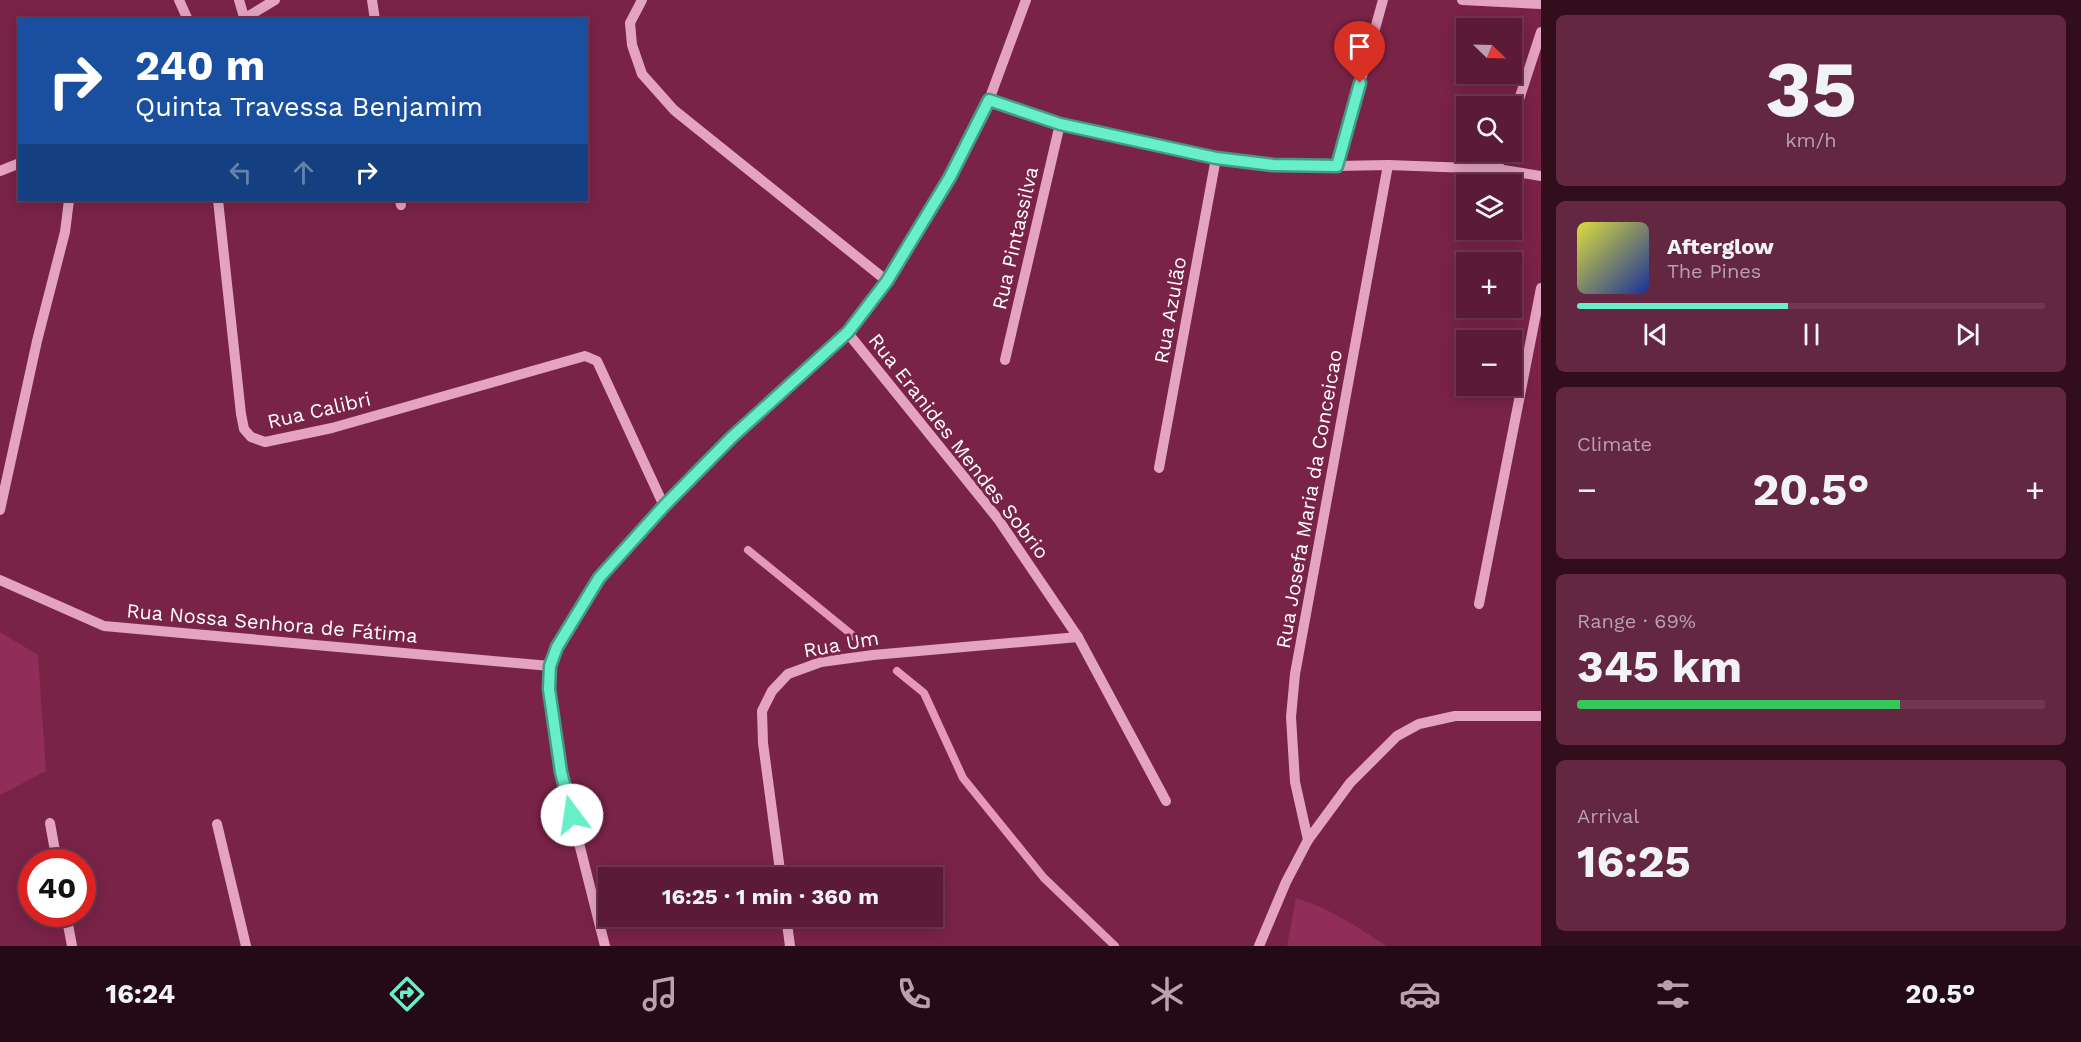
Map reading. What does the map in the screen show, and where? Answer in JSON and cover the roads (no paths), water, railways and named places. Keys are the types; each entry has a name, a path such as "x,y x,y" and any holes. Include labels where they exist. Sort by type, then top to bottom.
{"street":[{"path":"179,0 187,18"},
{"path":"239,0 243,18 275,0"},
{"path":"372,0 375,18"},
{"path":"642,0 630,23 632,45 642,74 674,110 887,281"},
{"path":"605,946 561,772 549,689 550,666 557,647 599,578 664,506 731,438 848,332 887,281 950,177 989,100 1026,0"},
{"path":"1337,166 1383,0"},
{"path":"1462,0 1541,4"},
{"path":"1520,96 1541,32"},
{"path":"989,100 1060,124 1216,158 1273,165 1388,165 1497,169 1541,176"},
{"name":"Rua Pintassilva","path":"1005,360 1060,124"},
{"name":"Rua Azulão","path":"1159,468 1216,158"},
{"path":"1497,169 1499,162"},
{"path":"0,171 18,164"},
{"name":"Rua Josefa Maria da Conceicao","path":"1308,840 1295,782 1291,717 1295,674 1388,165"},
{"path":"0,510 37,341 65,232 69,201"},
{"name":"Rua Calibri","path":"218,201 241,414 244,429 251,437 265,442 332,428 585,356 592,357 597,361 664,506"},
{"path":"1479,604 1541,288"},
{"name":"Rua Eranides Mendes Sobrio","path":"848,332 998,519 1078,637 1166,801"},
{"name":"Rua Nossa Senhora de Fátima","path":"0,580 104,626 550,666"},
{"name":"Rua Um","path":"780,867 763,743 762,711 772,691 788,674 821,662 873,655 1078,637"},
{"path":"1259,946 1286,882 1308,840 1350,783 1398,736 1419,724 1455,716 1541,716"},
{"path":"50,823 55,849"},
{"path":"218,824 246,946"},
{"path":"68,927 72,946"},
{"path":"787,927 790,946"}],"waterway":[{"path":"748,550 856,638"},
{"path":"897,671 924,693 963,778 1044,878 1115,946"}]}
